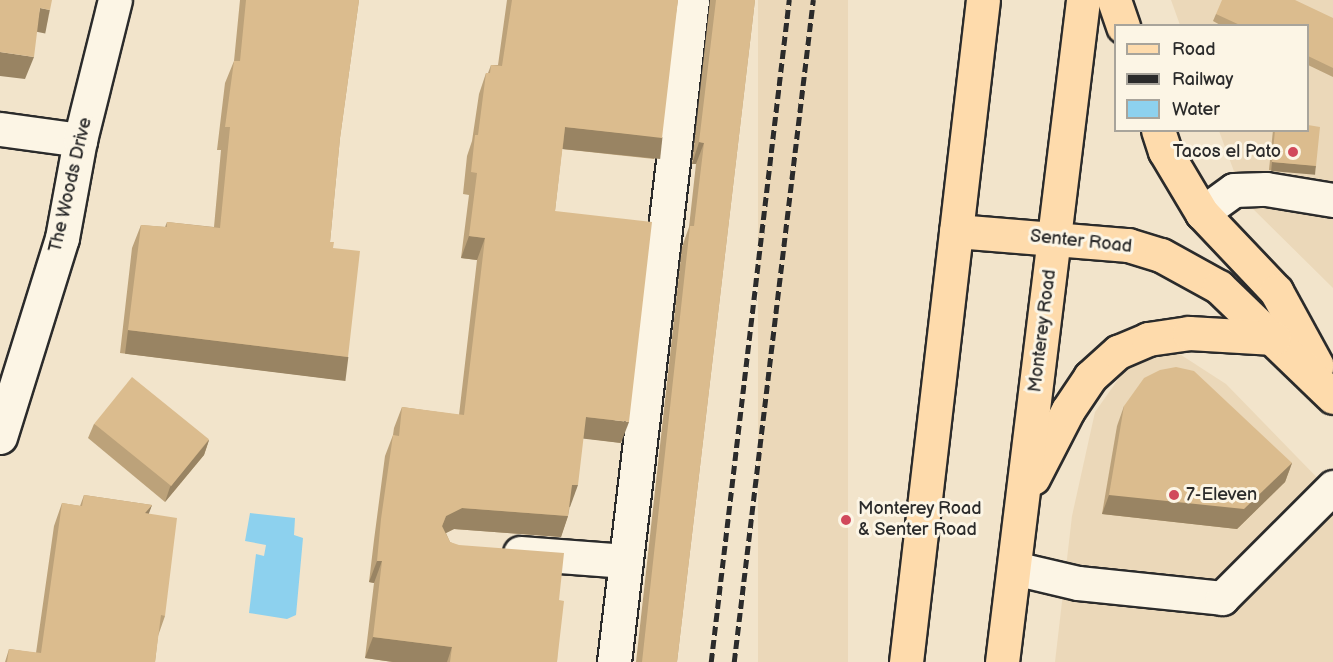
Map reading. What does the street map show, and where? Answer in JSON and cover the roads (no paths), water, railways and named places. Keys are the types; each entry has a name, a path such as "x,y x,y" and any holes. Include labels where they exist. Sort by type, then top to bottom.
{"main road":[{"path":"906,662 983,0"},
{"name":"Monterey Road","path":"1002,662 1083,0"},
{"path":"1114,0 1122,24"},
{"path":"1159,132 1165,151 1202,213 1276,291 1333,395"},
{"name":"Senter Road","path":"956,231 1128,244 1161,255 1219,287 1333,395"},
{"path":"1023,496 1068,410 1090,377 1118,352 1148,339 1189,333 1274,338"}],"lane":[{"name":"The Woods Drive","path":"0,436 62,238 80,140 115,0"},
{"path":"614,662 692,0"},
{"path":"0,129 80,140"},
{"path":"1202,213 1234,190 1266,189 1333,200"},
{"path":"1014,568 1078,583 1222,598 1333,488"},
{"path":"488,551 626,561"}],"water":[{"path":"250,513 295,518 294,535 303,538 296,615 287,619 249,613 256,554 264,556 266,545 245,541"}],"railway":[{"path":"711,662 789,0"},
{"path":"734,662 813,0"}],"place":[{"name":"Tacos el Pato","path":"1293,152"},
{"name":"7-Eleven","path":"1174,495"},
{"name":"Monterey Road & Senter Road","path":"846,520"}]}
